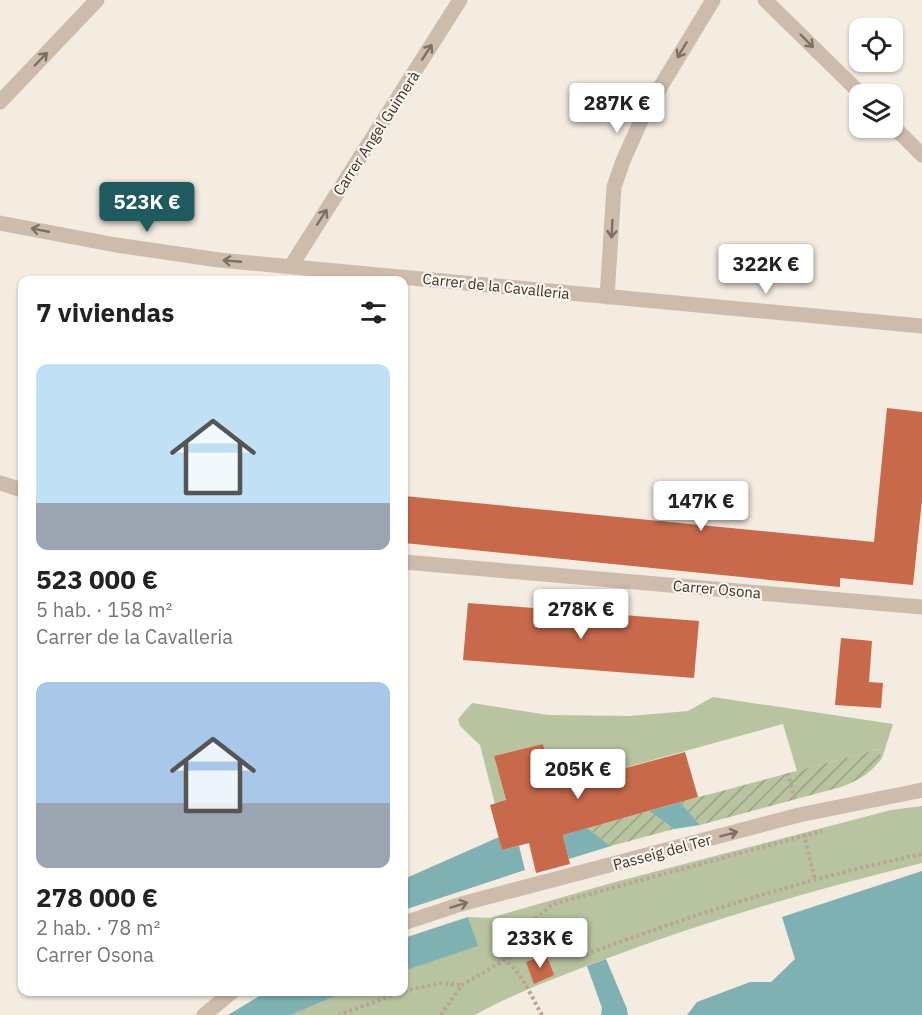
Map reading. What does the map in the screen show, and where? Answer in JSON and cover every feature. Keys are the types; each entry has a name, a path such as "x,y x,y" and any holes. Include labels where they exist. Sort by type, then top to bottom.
{"street":[{"path":"0,102 97,0"},
{"name":"Carrer Angel Guimerà","path":"291,266 460,0"},
{"path":"607,297 614,187 622,161 644,114 713,0"},
{"path":"765,0 851,84"},
{"path":"903,136 922,154"},
{"name":"Carrer de la Cavalleria","path":"0,223 116,245 219,260 291,266 307,274 333,276"},
{"name":"Carrer de la Cavalleria","path":"408,282 607,297 922,326"},
{"path":"0,483 18,489"},
{"name":"Carrer Osona","path":"408,562 922,607"},
{"name":"Passeig del Ter","path":"408,922 461,904 788,818 922,790"},
{"path":"204,1015 227,996"}],"path":[{"path":"788,773 795,799"},
{"path":"505,960 512,938 553,904 804,834 829,830"},
{"path":"804,834 815,880"},
{"path":"441,1015 462,985 505,960 548,943 562,948 572,956 584,955 659,927 815,880 922,854"},
{"path":"505,960 514,967 542,1015"},
{"path":"408,991 440,983 462,985"},
{"path":"338,1015 392,996"}],"green space":[{"path":"713,697 893,724 882,758 879,749 797,771 783,724 555,787 543,744 494,756 506,801 495,804 480,745 460,726 458,719 472,703 548,715 630,716 688,711"},
{"path":"879,749 882,758 878,764 864,776 841,787 700,825 680,802"},
{"path":"922,806 922,863 800,895 640,946 552,979 475,1015 291,1015 336,996 408,996 408,970 477,946 468,917 490,918 615,882 891,810"},
{"path":"649,811 674,829 611,846 587,828"}],"water":[{"path":"680,802 700,825 674,829 649,811"},
{"path":"587,828 611,846 569,859 563,835"},
{"path":"499,837 502,850 519,846 525,870 408,909 408,877"},
{"path":"922,871 922,1015 687,1015 697,1002 750,982 771,982 795,959 782,917"},
{"path":"468,917 478,946 408,970 408,937"},
{"path":"606,959 628,1015 601,1015 602,1008 587,966"},
{"path":"259,996 336,996 291,1015 228,1015"}],"building":[{"path":"887,408 922,412 922,500 913,585 840,578 840,587 408,543 408,496 874,542"},
{"path":"468,603 699,621 694,678 463,660"},
{"path":"841,638 872,641 869,682 883,683 881,708 835,705"},
{"path":"543,744 555,787 685,752 698,797 563,835 570,864 536,873 529,843 502,850 490,805 506,800 494,756"},
{"path":"546,954 554,975 534,984 526,962"}]}
